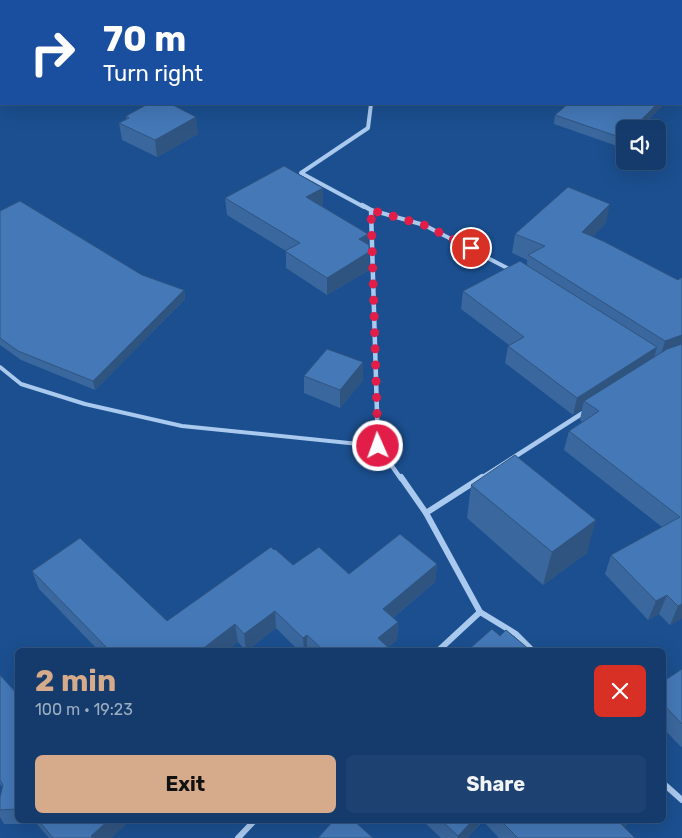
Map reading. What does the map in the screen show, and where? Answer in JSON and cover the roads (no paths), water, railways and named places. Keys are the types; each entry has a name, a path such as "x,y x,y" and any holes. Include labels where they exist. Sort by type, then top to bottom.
{"street":[{"path":"371,105 368,128 301,173 371,210 378,446 426,513 480,612 516,634 530,648"},
{"path":"426,513 592,407"},
{"path":"441,648 480,612"},
{"path":"666,786 682,800"},
{"path":"238,838 252,823"}],"lane":[{"path":"371,210 424,225 518,274"},
{"path":"0,367 21,384 85,404 182,426 378,446"}]}
